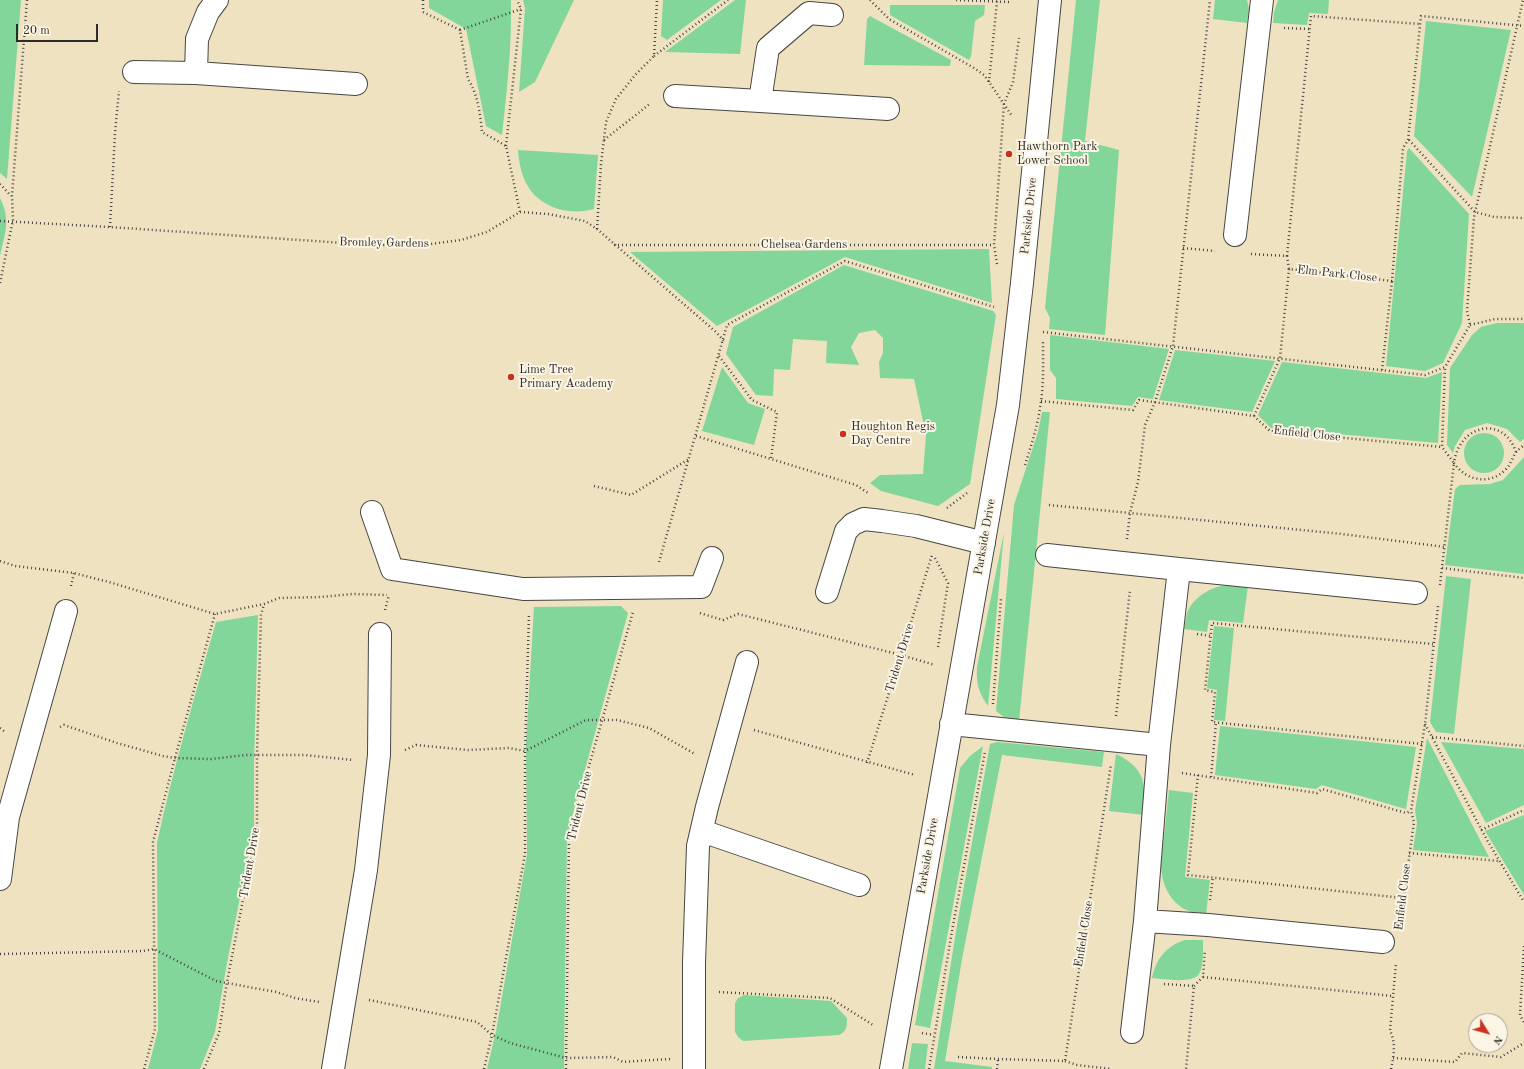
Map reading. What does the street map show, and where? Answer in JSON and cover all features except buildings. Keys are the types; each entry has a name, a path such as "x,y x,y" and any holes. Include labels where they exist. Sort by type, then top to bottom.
{"street":[{"path":"196,73 197,39 208,12 217,0"},
{"name":"Parkside Drive","path":"890,1069 1008,405 1050,0"},
{"path":"1234,244 1262,0"},
{"path":"760,101 768,48 810,7 832,15"},
{"path":"134,72 196,73 356,84"},
{"path":"675,96 888,109"},
{"path":"372,512 392,569 523,589 646,594 701,587 712,558"},
{"path":"827,592 846,531 853,524 864,519 916,526 984,543"},
{"path":"1047,555 1416,593"},
{"path":"1132,1032 1145,921 1159,745 1179,568"},
{"path":"0,879 8,817 26,748 66,611"},
{"path":"333,1069 366,870 378,759 380,634"},
{"path":"694,1064 695,902 698,846 747,662"},
{"path":"951,724 1159,745"},
{"path":"702,832 859,885"},
{"name":"Enfield Close","path":"1145,921 1208,925 1390,950"}],"path":[{"path":"0,283 13,220 12,196 27,0"},
{"path":"423,0 423,12 460,30 521,9"},
{"path":"517,0 521,9 506,146 520,212 548,214 585,221 597,229 716,332 724,341"},
{"path":"654,56 657,0"},
{"path":"597,229 601,164 606,122 616,99 636,74 654,56 728,0"},
{"path":"870,0 889,19 984,75 1011,115 1036,142"},
{"path":"956,0 1009,2"},
{"path":"1173,346 1210,0"},
{"path":"1523,0 1475,212 1467,311 1470,325 1445,367 1442,447 1458,468 1467,476 1476,479 1488,479 1504,471 1511,464 1516,452 1524,445"},
{"path":"989,82 997,1"},
{"path":"1287,256 1311,16 1420,24"},
{"name":"Elm Park Close","path":"1183,248 1234,244 1287,256 1289,269 1392,280 1403,148 1408,140 1421,16 1517,26"},
{"path":"1517,26 1524,26"},
{"path":"460,30 468,79 472,85 479,105 482,132 506,146"},
{"path":"110,226 115,133 119,92 125,79 134,72"},
{"path":"604,140 649,103 675,96"},
{"path":"1408,140 1475,212 1494,217 1524,218"},
{"path":"0,184 12,196"},
{"name":"Bromley Gardens","path":"0,220 60,225 110,226 373,245 423,245 461,240 487,232 520,212"},
{"name":"Chelsea Gardens","path":"614,245 994,245"},
{"name":"Trident Drive","path":"566,1069 569,836 603,721 632,613 646,594 696,436 724,341 727,325 845,261 1001,309"},
{"path":"1041,401 1133,410 1139,400 1254,416 1280,358 1289,269"},
{"path":"1382,370 1392,280"},
{"path":"1470,325 1495,319 1524,319"},
{"path":"1025,466 1035,436 1043,386 1042,332 1425,374 1445,367"},
{"name":"Enfield Close","path":"1065,1061 1086,917 1110,776 1131,585 1126,536 1138,482 1145,425 1155,402 1173,346"},
{"path":"719,356 752,400 777,412 771,459"},
{"name":"Enfield Close","path":"1254,416 1270,431 1442,447"},
{"path":"1439,592 1454,463 1457,449 1462,440 1469,434 1487,429 1502,433 1513,444 1516,452"},
{"path":"696,436 856,485"},
{"path":"594,486 631,495 689,459"},
{"path":"1049,505 1342,534 1445,547"},
{"name":"Trident Drive","path":"867,763 933,553"},
{"path":"0,561 15,566 74,573 215,614 264,604 279,598 321,597 352,594 395,596"},
{"path":"1442,568 1524,578"},
{"path":"929,1069 973,816 990,729 1002,595"},
{"name":"Enfield Close","path":"1399,928 1414,822 1411,811 1425,724 1438,600"},
{"name":"Trident Drive","path":"204,1069 219,1033 227,982 257,828 257,754 261,615 264,604"},
{"path":"484,1069 492,1035 525,854 525,751 530,608"},
{"path":"695,611 723,620 738,614 901,655 934,665"},
{"path":"144,1069 155,1029 153,842 215,614"},
{"path":"1422,744 1212,722 1215,692 1205,690 1212,623 1434,644"},
{"path":"26,748 64,725 117,743 175,758 211,759 257,754 305,754 378,759 416,745 468,750 510,748 525,751 586,720 617,720 649,728 718,767"},
{"path":"1211,777 1216,723"},
{"path":"730,724 915,776"},
{"path":"1425,724 1481,830 1524,902"},
{"path":"1432,736 1524,746"},
{"path":"1157,769 1316,793 1322,788 1406,813 1411,811"},
{"path":"1198,775 1188,875 1403,898"},
{"path":"1481,830 1524,810"},
{"name":"Enfield Close","path":"1409,853 1500,861"},
{"path":"1186,1069 1194,986 1203,977 1208,925"},
{"path":"1524,946 1520,1015 1524,1023"},
{"path":"0,954 143,951 154,949 216,981 276,992 295,998 344,1001 477,1022 492,1035 510,1043 566,1058 613,1057 623,1062 646,1060 694,1064"},
{"path":"1390,950 1393,996 1390,1031 1394,1038 1391,1069"},
{"path":"1203,977 1393,996"},
{"path":"1138,982 1194,986"},
{"path":"694,991 830,998 873,1025"},
{"path":"1393,1058 1455,1062 1462,1053 1501,1057 1524,1043"},
{"path":"958,1057 1065,1061 1077,1065 1112,1069"},
{"path":"997,1069 998,1059"}],"green space":[{"path":"0,0 21,0 7,179 0,173"},
{"path":"429,0 511,0 510,51 502,135 486,126 466,29 429,8"},
{"path":"523,0 574,0 535,82 519,92 525,8"},
{"path":"663,0 721,0 667,40 661,36"},
{"path":"735,0 746,0 740,54 665,52"},
{"path":"1076,0 1100,0 1085,141 1119,150 1105,335 1049,329 1050,318 1045,308"},
{"path":"1215,0 1247,0 1249,9 1247,23 1213,19"},
{"path":"1278,0 1329,0 1328,14 1309,13 1307,25 1273,23 1274,12"},
{"path":"890,5 985,5 984,15 975,21 971,57 969,60 890,15"},
{"path":"870,16 951,60 950,66 864,65 867,19"},
{"path":"1426,21 1511,30 1472,197 1414,136"},
{"path":"1409,148 1469,214 1462,323 1443,363 1425,371 1386,366 1407,151"},
{"path":"518,150 598,155 594,209 586,211 568,211 552,207 544,203 531,191 523,176"},
{"path":"0,198 5,213 6,227 0,256"},
{"path":"989,249 992,303 845,257 717,326 630,252"},
{"path":"844,265 993,311 996,315 970,484 938,506 881,491 870,483 880,475 923,474 926,435 914,379 880,378 879,362 883,353 883,338 875,330 859,333 851,347 859,365 826,363 827,341 793,339 790,370 774,369 773,396 756,395 726,354 733,327"},
{"path":"1497,323 1524,323 1524,439 1520,442 1507,429 1487,423 1465,430 1455,446 1453,453 1447,445 1450,368 1472,335 1481,327"},
{"path":"1050,335 1169,349 1153,399 1138,397 1132,406 1056,399 1056,378 1050,370"},
{"path":"1175,350 1275,361 1252,412 1159,400"},
{"path":"1282,362 1426,378 1442,372 1438,443 1271,428 1258,415"},
{"path":"722,367 748,403 765,409 754,445 702,431"},
{"path":"1042,412 1050,412 1019,721 1004,717 996,711 1014,505 1038,432"},
{"path":"1488,433 1495,436 1501,442 1504,453 1503,461 1495,470 1488,473 1480,473 1473,470 1465,461 1464,449 1467,442 1476,434"},
{"path":"1524,457 1524,574 1445,565 1455,489 1460,485 1490,484 1503,480"},
{"path":"1004,532 988,706 982,697 979,688 977,667"},
{"path":"1446,576 1471,579 1454,734 1436,732 1430,722"},
{"path":"1227,585 1248,586 1243,623 1209,620 1207,632 1184,629 1187,613 1194,602 1209,590"},
{"path":"621,606 628,613 567,835 564,1069 487,1069 496,1031 527,854 526,743 534,607"},
{"path":"258,615 254,827 215,1032 200,1069 148,1069 158,1030 157,843 163,815 216,622"},
{"path":"1214,626 1234,628 1225,721 1214,720 1217,690 1207,688"},
{"path":"1220,726 1416,747 1406,809 1322,785 1316,789 1215,775"},
{"path":"1427,738 1489,857 1413,850 1417,823 1415,811"},
{"path":"997,742 1104,752 1102,767 1002,755 962,959 945,1061 992,1067 992,1069 934,1069 958,919 990,744"},
{"path":"1441,742 1524,749 1524,805 1486,823"},
{"path":"983,746 930,1028 915,1025 960,768 970,756"},
{"path":"1116,754 1126,759 1133,765 1142,778 1145,795 1144,815 1109,811"},
{"path":"1169,790 1193,793 1185,877 1210,880 1206,915 1187,910 1179,905 1168,892 1164,883 1161,860"},
{"path":"1524,815 1524,895 1485,831"},
{"path":"1185,940 1203,940 1201,971 1199,974 1191,979 1184,980 1152,978 1156,965 1163,954 1172,946"},
{"path":"744,995 831,1001 847,1018 846,1028 844,1032 839,1035 743,1041 735,1032 735,1003 738,998"},
{"path":"912,1043 928,1044 925,1069 908,1069"}],"place":[{"name":"Hawthorn Park Lower School","path":"1009,154"},
{"name":"Lime Tree Primary Academy","path":"511,377"},
{"name":"Houghton Regis Day Centre","path":"843,434"}]}
